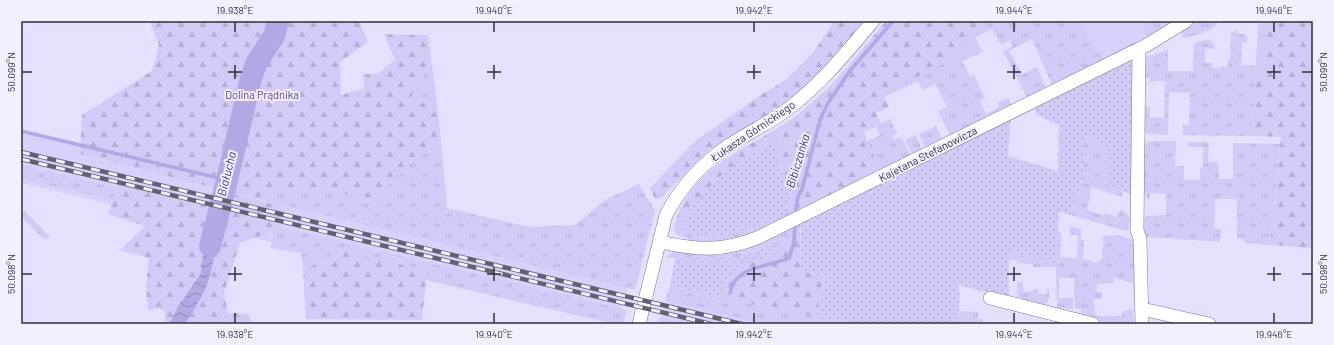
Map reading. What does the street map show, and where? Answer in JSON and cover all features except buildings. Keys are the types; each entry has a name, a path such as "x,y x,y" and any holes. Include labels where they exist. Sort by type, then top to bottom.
{"street":[{"name":"Łukasza Górnickiego","path":"639,324 666,215 674,199 688,180 730,145 788,109 809,92 835,66 873,21"},
{"name":"Kajetana Stefanowicza","path":"660,242 684,247 712,249 742,243 802,216 1139,49 1186,21"},
{"path":"1139,49 1137,230 1140,239 1142,324"},
{"path":"990,298 1093,324"},
{"path":"1142,309 1209,324"}],"shaded area":[{"path":"1079,21 1174,21 1160,30 1103,58"},
{"path":"21,132 629,282 617,324 21,183"},
{"path":"665,301 762,324 690,324 661,317"}],"green space":[{"name":"Dolina Prądnika","path":"150,21 359,21 368,42 340,62 341,95 364,88 363,74 377,74 395,60 384,34 428,35 431,58 409,102 437,103 442,150 419,154 387,187 378,204 325,188 275,189 271,202 80,154 82,115 152,71 159,45"},
{"path":"834,21 865,21 819,73 793,97 771,113 708,151 660,199 655,199 650,188 694,142 756,98 787,79 813,53"},
{"path":"886,21 986,21 973,40 956,57 917,77 884,97 889,107 876,113 881,124 864,132 879,169 802,212 785,218 795,178 782,173 776,141 689,211 684,227 674,227 681,207 691,191 704,176 735,153 786,123 805,109 840,75"},
{"path":"986,21 1079,21 1103,58 1136,41 1136,45 1052,85 1032,39 1009,51 1022,74 1037,67 1046,88 1027,97 1003,51 1013,46 1010,40 1001,45 992,29 975,37"},
{"path":"1145,21 1180,21 1149,38 1144,32"},
{"path":"1194,21 1218,21 1216,25 1208,31 1184,38 1182,37 1181,31"},
{"path":"1263,21 1313,21 1313,248 1270,245 1281,137 1252,136 1254,80 1261,80"},
{"path":"1264,23 1261,80 1254,80 1252,136 1183,135 1183,125 1189,125 1190,93 1169,92 1168,135 1147,134 1142,129 1142,107 1150,107 1150,117 1164,118 1165,81 1155,81 1144,84 1143,82 1150,82 1150,77 1143,77 1143,58 1168,50 1168,71 1193,71 1194,43 1209,39 1215,46 1213,49 1205,49 1205,63 1212,63 1212,68 1221,68 1221,66 1228,67 1228,61 1230,60 1231,32 1237,30 1237,33 1247,35 1247,42 1242,42 1241,65 1256,66 1258,24"},
{"path":"975,37 983,52 962,61 970,77 974,75 985,98 980,101 986,114 999,107 997,103 1008,98 1012,105 950,135 938,111 947,107 935,84 923,90 918,81 884,97 973,40"},
{"path":"431,58 437,103 409,102"},
{"path":"1129,59 1136,64 1133,195 1107,186 1106,145 1084,136 1083,178 1071,215 1059,212 1056,264 1009,252 1009,298 958,285 960,293 958,324 856,324 816,317 825,277 800,270 801,221 1011,118 1008,156 1058,171 1059,126 1036,114 1035,106"},
{"path":"890,119 897,133 892,136 894,140 901,137 912,158 802,212 879,169 867,141 880,135 876,126"},
{"path":"936,126 942,139 926,150 919,134"},
{"path":"916,135 922,149 912,154 905,140"},
{"path":"1083,136 1106,145 1107,186 1123,192 1122,197 1091,187 1090,199 1086,209 1104,216 1105,213 1117,217 1121,210 1127,214 1131,221 1128,226 1130,228 1127,231 1071,215 1083,178"},
{"path":"776,141 782,173 795,178 785,218 714,237 705,237 687,232 684,227 689,211 720,176 739,161"},
{"path":"1150,141 1176,141 1175,166 1184,166 1184,180 1200,180 1200,168 1203,167 1203,147 1188,147 1188,142 1209,142 1208,162 1218,162 1219,179 1233,179 1233,143 1280,144 1270,245 1247,243 1240,238 1237,238 1237,199 1215,199 1214,228 1221,229 1220,242 1147,237 1141,230 1141,218 1146,218 1146,216 1166,215 1166,194 1150,193 1150,200 1147,198 1143,190 1143,145"},
{"path":"442,150 447,208 529,227 575,225 605,200 639,184 655,211 635,290 271,202 274,189 325,188 377,204 386,187 419,154"},
{"path":"21,165 205,210 200,222 21,178"},
{"path":"120,181 210,202 214,190 285,207 280,229 240,243 224,293 228,313 248,314 253,324 165,324 165,311 159,308 148,310 146,289 149,258 120,250 145,226 108,214"},
{"path":"25,211 51,238 44,239 21,216 21,213"},
{"path":"785,218 736,242 688,242 688,238 677,235 674,227 684,227 690,233 699,236 709,236 720,235"},
{"path":"801,221 800,231 737,258 666,258 671,253 678,251 704,252"},
{"path":"275,226 627,310 623,324 614,324 426,280 427,271 333,248 331,259 303,269 301,253 271,248"},
{"path":"1070,226 1081,229 1081,240 1084,240 1083,260 1091,260 1091,262 1098,263 1098,261 1102,259 1102,250 1104,245 1102,240 1104,236 1117,235 1133,240 1136,287 1133,292 1133,283 1114,278 1114,283 1097,284 1097,292 1102,292 1102,299 1094,299 1095,316 1122,316 1122,312 1130,309 1133,310 1133,324 1107,324 1081,318 1081,309 1075,309 1074,278 1059,278 1059,298 1073,298 1073,309 1057,308 1056,267 1033,267 1033,264 1017,263 1017,260 1009,260 1009,252 1056,264 1058,232 1061,232 1060,257 1077,258 1078,235 1070,235"},
{"path":"800,231 800,270 825,277 816,317 722,298 725,285 737,268 779,251 775,242"},
{"path":"775,242 779,252 737,268 731,274 724,289 722,298 670,286 675,258 737,258"},
{"path":"333,248 427,271 422,320 306,319 303,269 331,259"},
{"path":"1017,282 1022,282 1024,292 1033,292 1033,289 1038,289 1038,294 1047,294 1047,289 1049,289 1049,299 1046,304 1041,305 1034,301 1033,304 1023,302 1022,298 1017,297"},
{"path":"670,286 722,298 856,324 762,324 665,301"},
{"path":"959,311 978,312 978,319 983,320 983,324 958,324"},
{"path":"661,317 690,324 655,324"}],"water":[{"path":"213,218 225,218 216,246 206,288 185,324 169,324 178,307 201,273 204,247"}],"waterway":[{"name":"Białucha","path":"210,246 251,78 257,62 274,36 278,21"},
{"name":"Bibiczanka","path":"795,216 798,197 802,189 820,120 828,103 849,72 893,21"},
{"path":"21,131 227,180"},
{"name":"Bibiczanka","path":"730,293 733,284 738,277 745,272 789,258 794,242 795,222"}],"railway":[{"path":"21,152 742,324"},
{"path":"21,159 711,324"}]}
